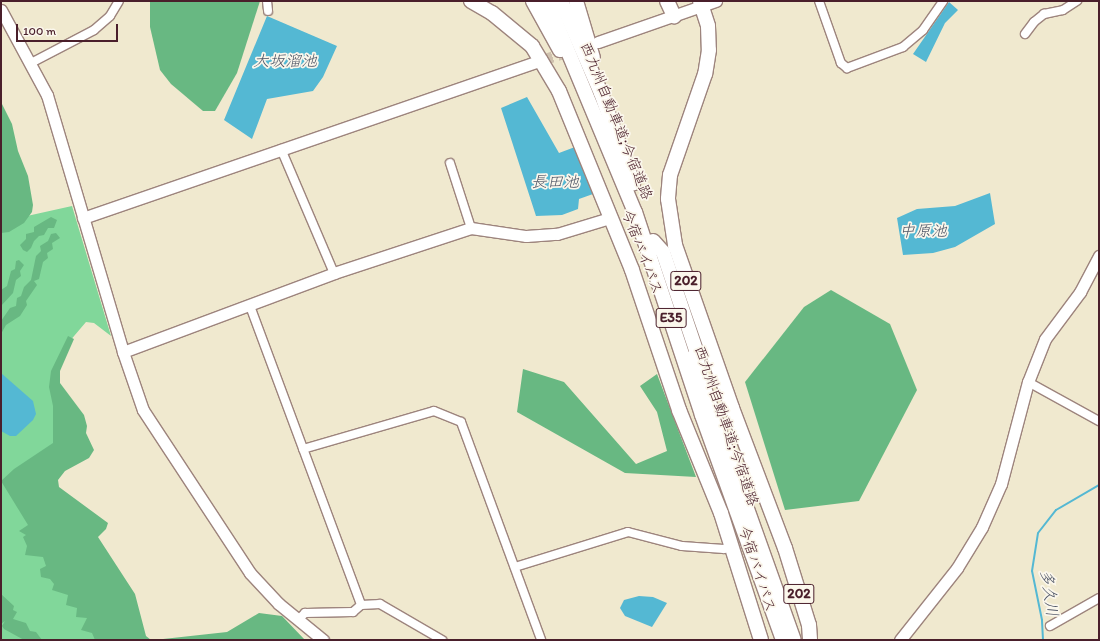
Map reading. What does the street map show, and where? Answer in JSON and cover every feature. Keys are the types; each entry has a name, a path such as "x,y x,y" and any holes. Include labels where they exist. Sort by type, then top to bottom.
{"highway":[{"name":"今宿バイパス","path":"471,1 492,13 520,35 542,60 570,117 637,285 678,410 732,545 761,640"},
{"path":"533,1 572,73 635,212"},
{"name":"西九州自動車道;今宿道路","path":"548,1 635,212 648,239"},
{"name":"西九州自動車道;今宿道路","path":"561,1 601,93 648,239 783,640"},
{"path":"576,1 586,30 601,93"},
{"path":"667,1 674,16"},
{"path":"674,16 675,1"},
{"name":"今宿バイパス","path":"701,3 708,26 709,50 705,74 670,175 668,199 674,245 723,384 785,548 808,625 810,640"},
{"name":"西九州自動車道;今宿道路","path":"694,376 794,640"}],"street":[{"path":"31,63 94,30 110,16 120,1"},
{"path":"267,1 268,11"},
{"path":"598,42 674,16 701,3 716,1"},
{"path":"819,1 841,63 847,68 897,51 923,30 943,1"},
{"path":"1025,34 1034,22 1044,14 1063,10 1077,1"},
{"path":"1,10 47,95 123,352 143,410 159,439 250,573 279,604 323,640"},
{"path":"83,218 542,60"},
{"path":"281,149 334,273"},
{"path":"450,163 471,228"},
{"path":"123,352 250,306 334,273 471,228 526,236 557,234 610,218"},
{"path":"900,640 957,568 982,527 1001,484 1028,382 1045,339 1080,292 1099,256"},
{"path":"250,306 361,605"},
{"path":"1028,382 1099,421"},
{"path":"303,449 434,411 461,422 541,640"},
{"path":"515,567 628,532 682,546 724,549 732,545"},
{"path":"1050,626 1099,598"},
{"path":"298,620 305,613 353,612 361,605 380,604 442,640"}],"green space":[{"path":"150,1 260,1 237,73 215,111 203,111 171,84 160,70 150,27"},
{"path":"1,102 12,124 18,151 28,176 33,205 32,212 24,223 9,232 1,233"},
{"path":"1,155 27,216 72,206 111,336 94,323 86,322 63,349 53,382 82,444 34,486 136,640 1,640"},
{"path":"51,217 57,220 54,228 48,228 44,235 39,236 27,252 23,250 20,245 26,239 26,234 34,232 34,227"},
{"path":"56,233 60,238 52,243 53,249 47,253 48,258 43,262 39,279 34,281 37,285 26,301 27,305 20,316 6,325 1,334 1,321 10,308 16,306 17,298 21,296 24,287 31,280 36,256 41,251 40,246 48,241 51,234"},
{"path":"19,260 24,265 20,271 21,276 16,280 13,293 1,306 1,290 7,286 11,271 15,269 16,261"},
{"path":"831,290 890,324 917,390 859,501 785,510 745,382 804,307"},
{"path":"68,336 74,339 60,371 60,383 84,415 87,426 86,433 94,450 89,458 65,471 58,480 59,487 108,523 106,529 98,537 135,594 146,636 151,640 95,640 92,633 81,630 87,618 76,617 77,608 66,605 68,595 52,590 54,584 50,579 41,577 40,569 46,566 43,557 25,555 27,546 23,537 26,535 19,531 28,525 1,481 14,469 53,443 53,406 49,387 51,371"},
{"path":"523,369 564,382 636,464 667,451 657,412 640,386 657,374 696,477 625,473 517,412"},
{"path":"1,594 14,606 13,610 17,612 13,619 26,623 30,631 36,632 42,640 24,640 4,629 2,626 5,621 1,624"},
{"path":"259,613 282,616 305,640 154,640 227,632"}],"water":[{"path":"949,2 958,10 945,23 926,62 913,54"},
{"name":"大坂溜池","path":"267,16 337,46 323,77 313,91 267,99 252,139 224,120"},
{"name":"長田池","path":"527,97 559,153 575,147 593,194 579,199 578,209 562,215 536,216 501,108"},
{"name":"中原池","path":"990,193 995,224 955,247 933,253 903,255 897,218 917,209 955,206"},
{"path":"1,373 33,401 36,414 33,420 16,436 10,436 1,431"},
{"path":"639,596 653,597 667,603 652,627 625,616 620,608 624,600"}],"waterway":[{"name":"多久川","path":"1043,640 1042,620 1032,571 1038,533 1056,510 1099,485"}],"tunnel":[{"path":"542,60 570,51"}]}
